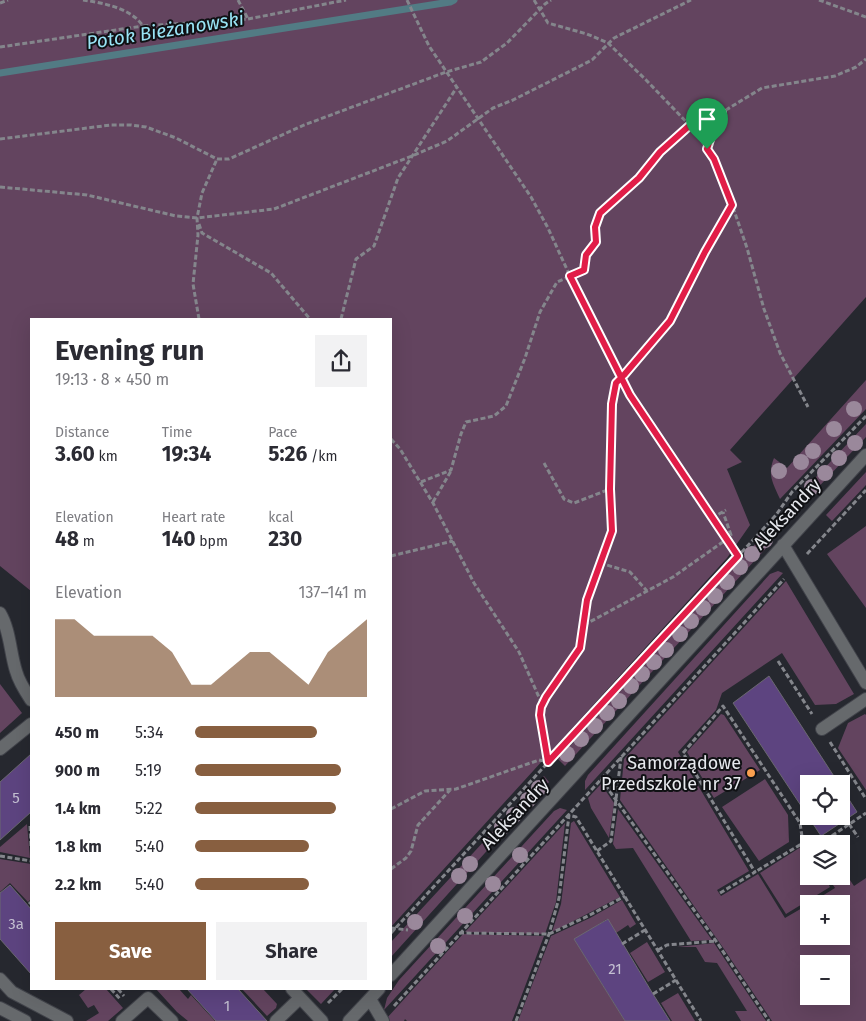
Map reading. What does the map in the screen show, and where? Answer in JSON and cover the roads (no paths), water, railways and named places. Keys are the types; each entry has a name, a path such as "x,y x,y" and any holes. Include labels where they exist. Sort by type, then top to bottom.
{"street":[{"name":"Aleksandry","path":"392,974 866,455"},
{"path":"783,545 866,683"},
{"path":"0,613 16,672 30,698"},
{"path":"822,729 866,699"},
{"path":"0,749 16,734 30,725"},
{"path":"0,979 12,992 67,1021"},
{"path":"349,1021 378,990"},
{"path":"276,1021 296,993 322,1021"},
{"path":"122,1021 148,998 172,1021"},
{"path":"370,999 382,1020"},
{"path":"0,1008 25,1021"}],"waterway":[{"name":"Potok Bieżanowski","path":"0,73 454,0"}],"place":[{"name":"Samorządowe Przedszkole nr 37","path":"751,773"}]}
